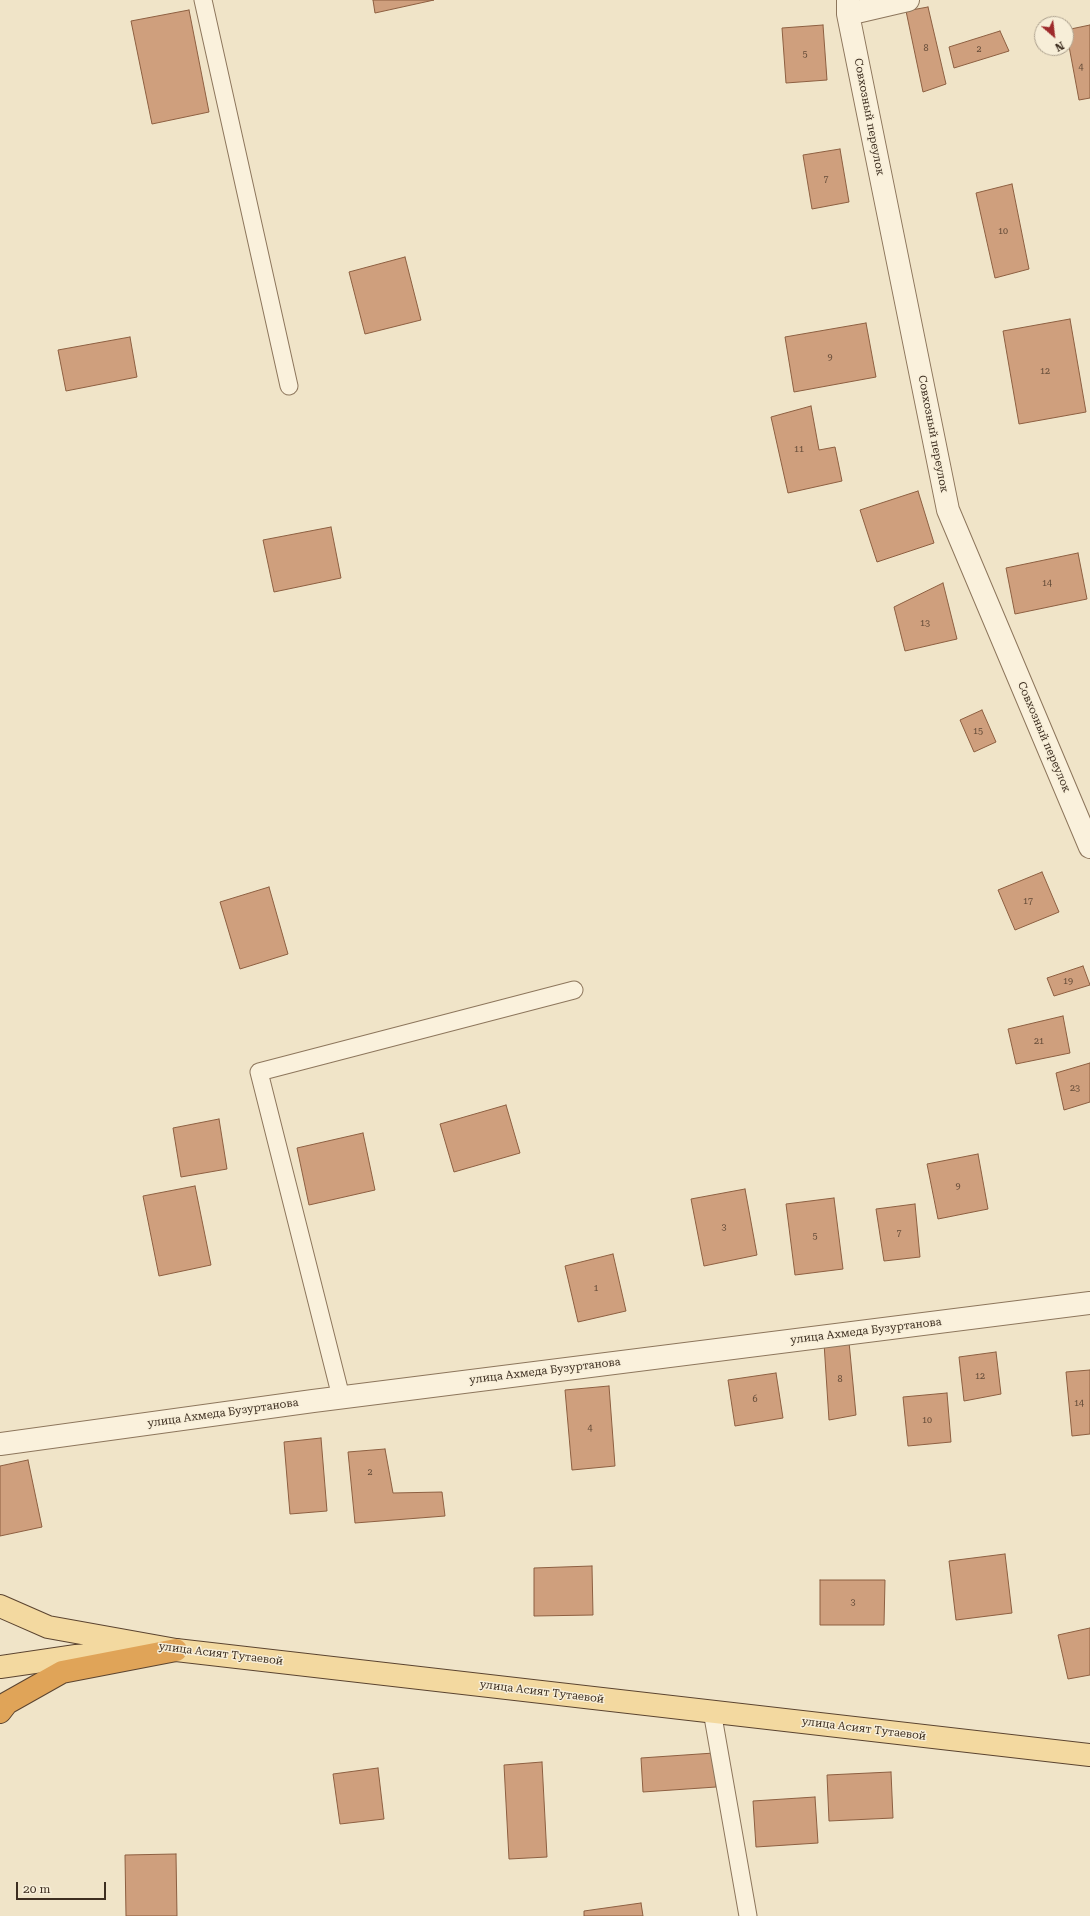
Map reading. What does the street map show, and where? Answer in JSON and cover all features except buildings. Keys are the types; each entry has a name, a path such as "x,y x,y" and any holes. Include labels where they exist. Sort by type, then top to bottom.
{"highway":[{"path":"0,1712 7,1703 62,1672 176,1650"}],"main road":[{"name":"улица Асият Тутаевой","path":"0,1606 48,1627 176,1650 1090,1755"},
{"path":"0,1667 76,1656 176,1650"}],"street":[{"path":"848,7 908,0"},
{"name":"Совхозный переулок","path":"848,7 948,510 1090,847"},
{"name":"улица Ахмеда Бузуртанова","path":"0,1444 341,1397 1090,1303"}],"lane":[{"path":"203,0 289,386"},
{"path":"341,1397 259,1072 574,990"},
{"path":"712,1712 748,1916"}]}
